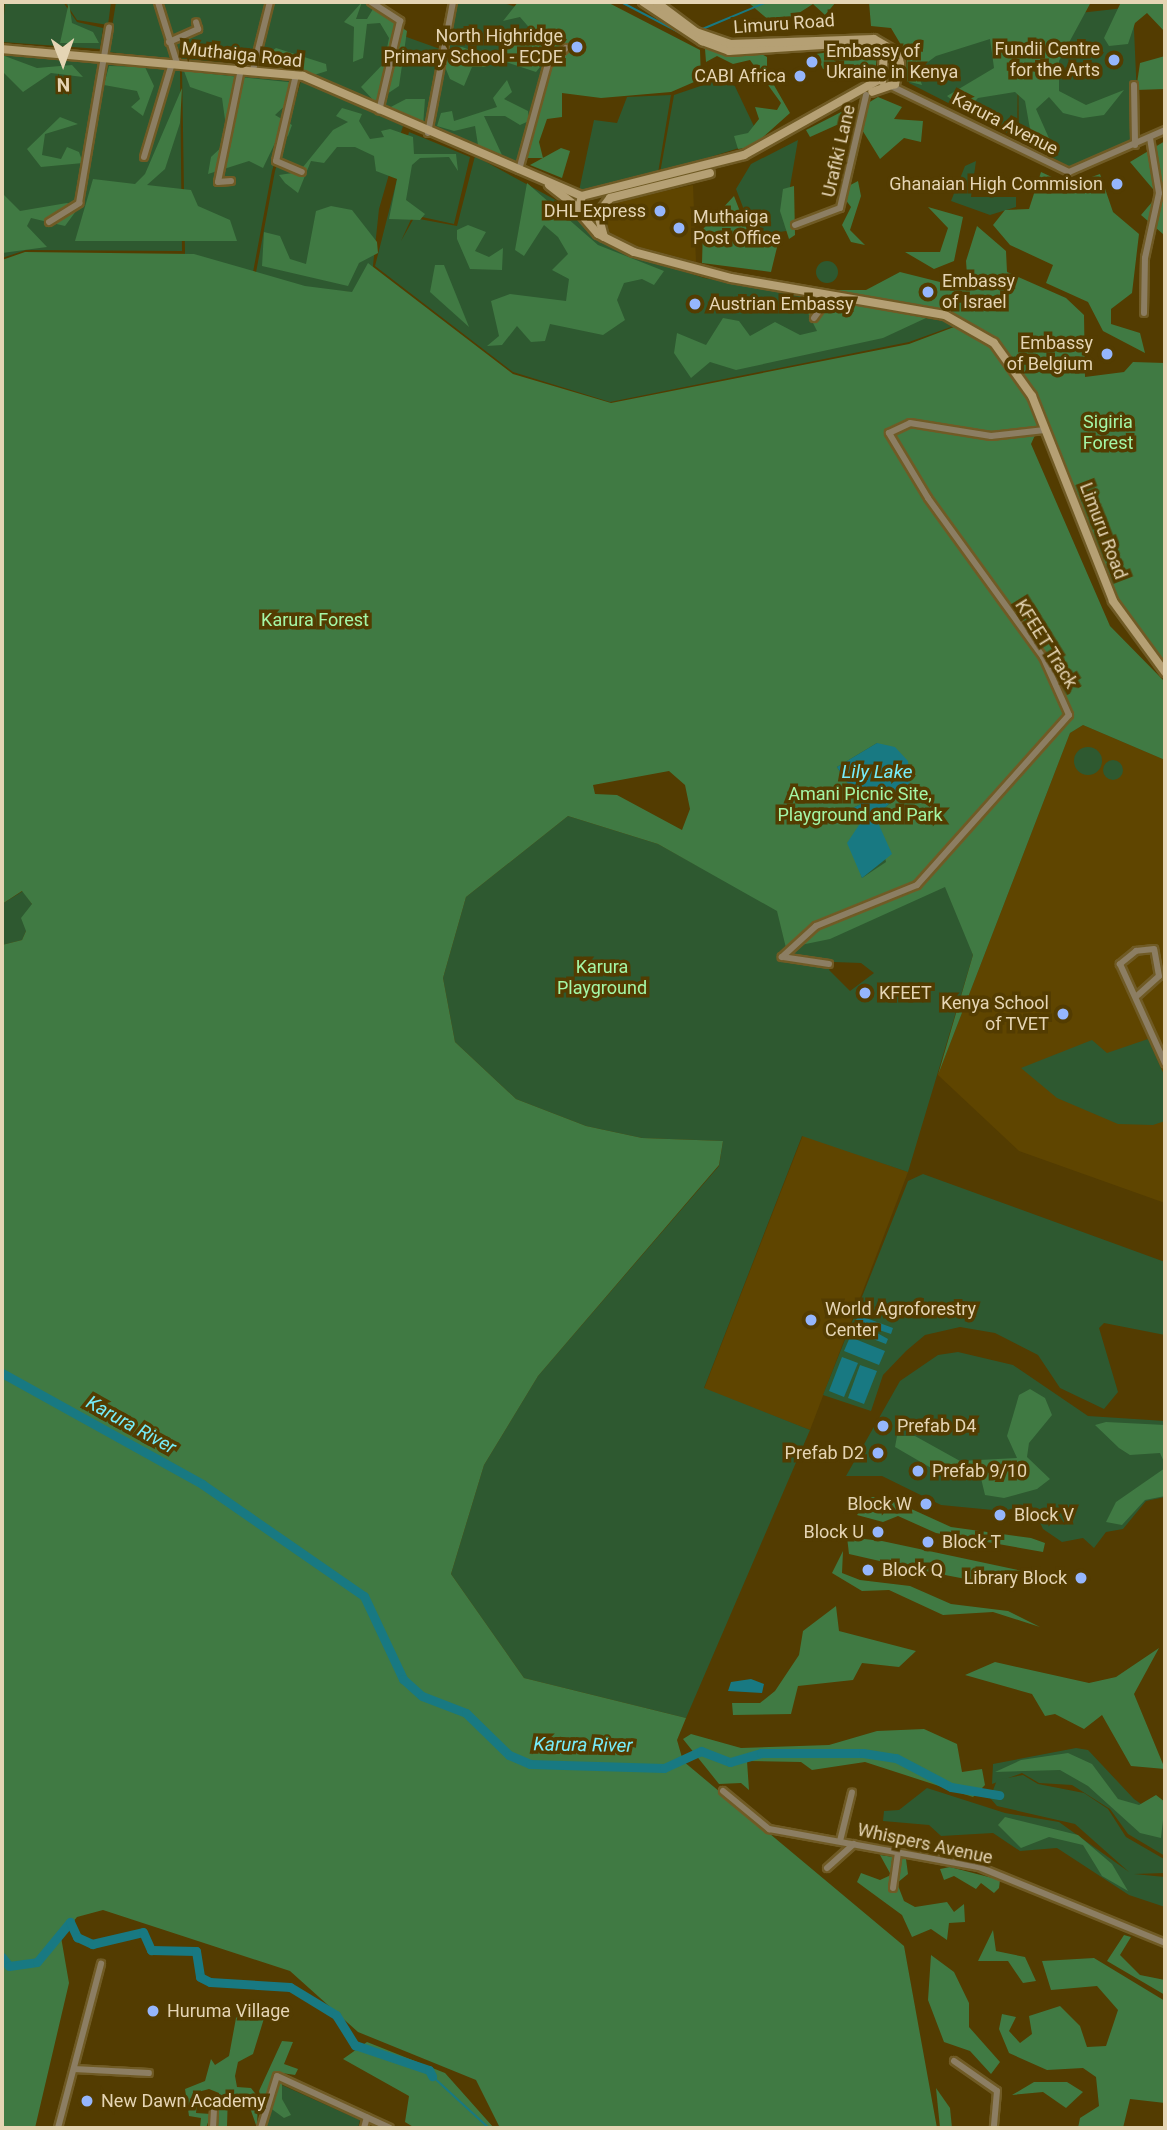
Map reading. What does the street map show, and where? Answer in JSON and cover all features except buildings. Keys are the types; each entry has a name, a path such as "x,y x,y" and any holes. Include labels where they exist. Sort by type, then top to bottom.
{"main road":[{"path":"643,2 690,30 738,52 869,42 884,53 889,80"},
{"name":"Limuru Road","path":"656,2 690,30 741,45 868,37 898,53 889,80"},
{"name":"Muthaiga Road","path":"2,48 296,75 582,196"},
{"path":"583,216 599,210 615,196 726,167 866,95 889,80"},
{"path":"577,207 582,196 744,155 889,80"},
{"name":"Muthaiga Road","path":"542,180 577,207"},
{"path":"592,194 608,242"},
{"name":"Limuru Road","path":"577,207 608,242 731,278 945,315 973,328 1004,352 1045,430 1113,601 1165,672"}],"street":[{"path":"144,157 174,63 158,2"},
{"path":"254,70 270,2"},
{"path":"371,2 400,21 379,111"},
{"path":"428,133 453,2"},
{"path":"169,42 198,29 197,22"},
{"path":"49,222 79,203 110,28"},
{"path":"519,170 548,64 566,48"},
{"path":"231,181 218,182 241,69"},
{"path":"296,75 276,161 302,172"},
{"name":"Karura Avenue","path":"889,80 1069,172 1165,130"},
{"path":"1134,85 1135,145"},
{"name":"Urafiki Lane","path":"795,225 840,208 866,95"},
{"path":"1144,313 1146,258 1159,193 1150,138"},
{"path":"814,318 829,297"},
{"name":"KFEET Track","path":"829,964 782,957 816,926 917,885 1069,715 1042,657 928,498 889,433 910,423 991,436 1045,430"},
{"path":"1138,995 1158,979 1160,960 1154,949 1136,951 1121,960 1121,970 1138,995 1165,1063"},
{"name":"Whispers Avenue","path":"723,1791 769,1829 996,1872 1165,1942"},
{"path":"840,1841 852,1792"},
{"path":"827,1868 854,1844"},
{"path":"893,1888 898,1852"},
{"path":"58,2128 101,1964"},
{"path":"954,2061 999,2094 994,2128"},
{"path":"74,2069 149,2073"},
{"path":"262,2128 276,2076 390,2128"},
{"path":"213,2128 214,2110"},
{"path":"365,2128 367,2117"}],"shaded area":[{"path":"693,185 696,262 624,243 604,228 608,203"},
{"name":"Kenya School of TVET","path":"1083,725 1165,760 1165,1203 1019,1151 938,1075 1070,733"},
{"path":"803,1135 908,1172 810,1430 704,1389"}],"green space":[{"path":"5,2 63,2 77,22 103,28 100,49 2,42"},
{"path":"65,2 111,2 108,25 77,20"},
{"path":"69,2 72,23 93,32 99,43 60,43"},
{"path":"116,2 157,2 170,59 108,52"},
{"path":"162,2 268,2 251,64 182,59"},
{"path":"274,2 366,2 401,16 377,106 301,71 258,64"},
{"path":"362,2 356,19 367,19 373,9 407,31 399,86 375,102 361,87 384,63 389,38 380,23 367,24 363,58 353,62 354,27 344,22"},
{"path":"458,2 500,2 558,20 516,164 433,130"},
{"path":"518,2 607,2 700,50 701,79 671,92 601,98 562,93 562,117 547,119 539,142 543,158 527,158 552,67 567,54 556,47 536,72 503,61 505,43 525,40 533,32 520,17 503,21"},
{"path":"836,2 825,15 813,4 777,27 750,4"},
{"path":"869,2 1091,2 1059,61 1059,91 1086,105 1124,90 1104,115 1083,118 1063,113 1049,97 1036,109 1052,145 1033,146 1025,101 1015,92 978,98 965,111 947,96 994,68 990,39 936,56 917,70 922,85 906,81 907,55 891,28 871,26"},
{"path":"1121,2 1165,2 1165,32 1147,13 1135,23 1128,44 1109,46 1104,38"},
{"path":"1133,7 1139,142 1072,168 1019,140 1018,67 1017,138 909,83 930,18 1017,20"},
{"path":"401,35 440,49 425,128 383,109"},
{"path":"462,47 481,54 486,67 472,67 464,86 450,79 445,67 452,49"},
{"path":"861,47 877,55 875,74 823,69 816,54"},
{"path":"276,48 326,64 327,71 314,75 276,60 269,53"},
{"path":"751,48 767,57 767,73 790,113 752,147 738,149 734,136 748,133 759,119 755,107 777,110 781,103 750,60 733,64 717,56 706,62 705,49"},
{"path":"2,52 180,69 182,251 26,250 2,258"},
{"path":"2,55 37,68 72,65 83,77 51,73 23,92 2,71"},
{"path":"1165,56 1165,89 1136,90 1140,63"},
{"path":"109,66 145,67 154,86 143,116 131,107 140,99 137,91 104,85"},
{"path":"182,68 299,80 272,171 251,283 185,254"},
{"path":"184,71 297,83 290,101 275,115 292,125 288,136 275,143 263,168 249,161 208,174 211,157 228,141 222,98 190,87"},
{"path":"730,76 761,141 660,173 674,95"},
{"path":"507,80 512,92 504,99 528,111 529,121 520,125 505,116 484,116 502,155 478,145 475,126 454,131 437,126 441,113 452,111 454,121 497,107 493,98"},
{"path":"301,81 403,126 379,209 370,294 254,283 275,171"},
{"path":"182,88 180,123 165,169 147,185 191,190 198,206 230,220 237,241 75,241 93,179 135,184 145,174"},
{"path":"671,95 658,173 579,191 594,120 617,123 627,97"},
{"path":"878,97 902,107 894,119 923,121 921,142 904,138 880,159 856,120 858,109"},
{"path":"406,99 425,99 423,126 387,109"},
{"path":"342,108 362,114 359,121 370,139 384,137 381,131 390,129 413,137 414,154 456,154 458,171 449,157 420,158 412,165 406,200 425,214 420,220 389,219 397,179 376,171 374,156 355,147 337,147 324,163 311,161 298,193 279,175 299,172 333,130 348,122 336,116"},
{"path":"849,108 850,119 810,137 806,130"},
{"path":"60,117 78,124 45,134 42,155 61,159 67,147 79,152 83,163 41,167 27,149"},
{"path":"409,132 470,157 454,224 413,215 401,241 414,218 457,226 475,156 563,204 600,241 639,257 704,278 959,324 909,342 610,402 513,372 375,266"},
{"path":"798,140 787,204 792,230 754,236 736,189 751,164"},
{"path":"1165,141 1163,234 1141,215 1158,195 1130,162"},
{"path":"561,148 570,151 562,178 530,165"},
{"path":"976,161 971,197 1016,197 1016,207 990,215 951,201 965,166"},
{"path":"1041,172 1069,185 1100,174 1113,212 1139,234 1132,293 1111,309 1111,324 1140,333 1145,353 1103,331 1088,302 1046,283 1053,265 1010,245 993,225 1005,210 1029,209"},
{"path":"858,181 861,196 850,230 865,245 851,242 842,225 851,207 839,191"},
{"path":"527,183 598,245 664,271 654,285 642,279 624,283 617,300 625,320 603,335 550,324 545,341 531,342 517,326 502,345 487,346 499,336 491,301 510,294 566,301 569,279 552,270 568,254 558,237 544,225 524,256 515,250"},
{"path":"794,186 795,235 789,239 780,211 783,189"},
{"path":"2,193 20,211 67,203 79,207 65,226 31,218 27,226 47,247 2,253"},
{"path":"734,196 751,240 780,235 771,272 702,263 703,229"},
{"path":"331,206 352,210 377,242 378,253 359,263 348,286 262,266 264,232 280,236 290,259 306,264 316,211"},
{"path":"928,207 963,217 954,261 934,269 905,252 940,252 948,228"},
{"path":"468,225 486,232 475,251 489,257 503,248 502,270 470,269 457,239 457,230"},
{"name":"Karura Forest","path":"977,226 1006,251 1007,272 1066,298 1084,315 1085,377 1124,372 1133,362 1165,363 1165,671 1125,623 1041,422 1031,444 1110,626 1165,682 1165,760 1083,725 1070,733 938,1075 973,955 945,887 830,939 786,948 777,911 658,844 568,816 466,897 443,978 455,1042 516,1099 586,1126 642,1138 723,1141 719,1165 538,1376 484,1465 451,1574 524,1678 686,1718 677,1740 683,1761 904,1946 937,2128 500,2128 476,2080 358,2032 290,1971 103,1910 77,1917 61,1937 69,1983 35,2128 2,2128 2,945 22,940 26,931 21,918 32,904 22,891 2,904 2,260 25,252 194,254 305,286 352,292 368,263 513,374 611,403 909,344 962,324 830,290 866,290 900,272 968,289 966,261","holes":["877,743 910,786 875,816 886,862 862,878 855,857 861,822 851,809 861,804 837,767","669,771 685,785 690,809 682,830 617,795 595,794 593,785"]},
{"path":"827,261 835,264 838,272 835,280 827,283 819,280 816,272 819,264"},
{"path":"435,265 444,265 469,327 430,292"},
{"path":"813,297 926,318 883,338 736,370 710,362 691,378 674,353 677,333 706,345 723,318 739,321 750,336 775,322 800,335 817,331 806,309"},
{"name":"Karura Playground","path":"889,684 973,955 908,1172 802,1136 704,1388 810,1430 686,1718 524,1678 451,1574 484,1465 538,1376 719,1166 723,1141 642,1138 586,1126 516,1099 455,1042 443,978 466,897 568,816 658,844 698,866","holes":["834,962 861,963 874,973 850,991 829,970"]},
{"path":"1088,747 1098,751 1102,761 1098,771 1088,775 1078,771 1074,761 1078,751"},
{"path":"1113,760 1120,763 1123,770 1120,777 1113,780 1106,777 1103,770 1106,763"},
{"path":"23,891 32,904 26,931 22,940 2,945 2,904"},
{"path":"1148,1039 1165,1077 1165,1121 1153,1125 1118,1124 1057,1098 1021,1068 1092,1040 1107,1053"},
{"path":"923,1174 1165,1262 1165,1335 1104,1323 1099,1328 1118,1392 1104,1409 1060,1388 1038,1355 995,1333 960,1327 925,1335 906,1351 883,1375 871,1411 823,1395 908,1181"},
{"path":"958,1352 1013,1365 1088,1416 1165,1421 1165,1497 1146,1501 1123,1529 1106,1532 1094,1548 1083,1538 1062,1542 1043,1529 1031,1504 1003,1511 941,1505 882,1476 846,1476 900,1381 938,1355"},
{"path":"1030,1389 1045,1398 1052,1415 1029,1443 1027,1457 1050,1479 1037,1489 1004,1498 985,1495 980,1474 938,1472 895,1447 897,1436 915,1436 960,1461 1017,1458 1007,1436 1019,1395"},
{"path":"1106,1422 1165,1425 1165,1464 1160,1453 1130,1455 1119,1448 1095,1425"},
{"path":"1165,1468 1165,1496 1145,1500 1122,1525 1106,1522 1116,1502"},
{"path":"870,1497 885,1497 951,1527 1031,1538 1045,1543 1043,1552 936,1533 898,1516 883,1522 857,1515"},
{"path":"847,1537 882,1541 1027,1572 971,1580 919,1570 849,1554"},
{"path":"843,1551 842,1573 860,1580 910,1586 951,1604 1008,1611 1040,1627 993,1612 943,1615 889,1590 862,1591 832,1573"},
{"path":"836,1606 839,1631 916,1651 899,1667 862,1663 853,1680 798,1686 791,1714 733,1715 732,1703 760,1703 775,1691 799,1655 803,1631"},
{"path":"1159,1648 1134,1694 1165,1769 1131,1766 1102,1715 1084,1729 1055,1714 1045,1716 1032,1694 965,1675 995,1662 1089,1683 1116,1677"},
{"path":"924,1729 957,1744 962,1772 982,1769 985,1785 973,1797 865,1762 812,1770 801,1762 747,1761 749,1790 741,1783 719,1784 683,1739 691,1734 741,1748 829,1745 877,1731"},
{"path":"1076,1748 1088,1750 1134,1799 1165,1821 1165,1856 1128,1834 1110,1809 1072,1785 1039,1783 1022,1773 992,1784 993,1764"},
{"path":"1068,1753 1092,1764 1118,1799 1139,1805 1156,1795 1165,1802 1161,1838 1140,1833 1088,1786 1060,1770 995,1772 1021,1760"},
{"path":"1023,1775 1038,1784 1084,1793 1108,1809 1126,1837 1164,1859 1165,1873 1134,1874 1165,1877 1165,1907 1129,1895 1057,1848 1020,1851 993,1833 941,1836 929,1825 883,1821 884,1811 899,1810 927,1788 1005,1813 1059,1822 1129,1872 1075,1824 997,1806 990,1798 997,1780"},
{"path":"1005,1817 1078,1835 1112,1864 1128,1891 1102,1876 1083,1845 1049,1837 1021,1848 998,1825"},
{"path":"880,1855 906,1859 908,1874 897,1883 904,1901 915,1907 947,1902 954,1912 964,1904 965,1922 949,1923 947,1940 931,1929 912,1937 902,1915 857,1882 861,1873 880,1880 891,1875"},
{"path":"950,1867 1000,1880 999,1888 994,1893 981,1883 976,1889 954,1876 944,1880 940,1869"},
{"path":"993,1930 996,1951 1025,1957 1036,1981 1023,1983 1008,1961 978,1961"},
{"path":"1124,1935 1131,1937 1120,1955 1140,1975 1165,1980 1165,1995 1107,1961"},
{"path":"931,1955 954,1972 969,2003 969,2027 1000,2062 991,2074 970,2051 944,2042 928,2000"},
{"path":"1094,1958 1165,2001 1165,2103 1130,2099 1123,2128 1078,2128 1080,2118 1099,2106 1096,2077 1083,2068 1047,2070 1009,2053 999,2029 1002,2014 1016,2017 1009,2031 1020,2043 1032,2034 1029,2016 1060,2006 1080,2026 1087,2047 1106,2046 1118,2010 1097,1986 1051,1990 1042,1961"},
{"path":"252,2004 266,2012 253,2054 238,2062 235,2076 237,2087 251,2088 258,2097 257,2128 248,2102 228,2093 227,2127 218,2128 219,2093 209,2089 198,2092 196,2113 211,2114 206,2128 200,2128 201,2118 189,2116 185,2089 205,2081 211,2059 215,2065 229,2056 236,2018"},
{"path":"282,2041 293,2042 284,2064 298,2069 295,2075 282,2073 282,2099 291,2115 284,2118 262,2102 259,2091"},
{"path":"367,2042 445,2073 494,2128 415,2128 405,2122 409,2096 343,2059"},
{"path":"275,2082 360,2120 358,2128 266,2128"},
{"path":"1034,2082 1067,2082 1083,2092 1066,2108 1043,2092 1012,2095"},
{"path":"936,2088 950,2108 952,2128 940,2128"}],"water":[{"name":"Lily Lake","path":"877,743 895,747 908,761 910,786 875,816 892,854 862,878 847,843 861,822 851,809 861,804 837,767"},
{"path":"858,1315 893,1328 891,1334 861,1324 888,1339 886,1344 852,1331"},
{"path":"850,1337 885,1351 879,1365 844,1351"},
{"path":"842,1357 858,1363 844,1397 829,1391"},
{"path":"860,1365 877,1371 864,1404 848,1398"},
{"path":"751,1679 764,1684 762,1693 728,1691 731,1682"}],"waterway":[{"path":"621,2 684,35"},
{"path":"700,30 767,2"},
{"name":"Karura River","path":"2,1373 202,1484 364,1596 403,1679 422,1696 466,1713 509,1755 530,1764 664,1768 701,1751 730,1762 761,1753 863,1753 896,1758 951,1787 999,1795"},
{"path":"2,1957 9,1966 37,1962 70,1922 77,1937 92,1944 143,1932 151,1950 196,1951 200,1977 210,1982 290,1987 336,2015 355,2045 429,2070 432,2076"},
{"path":"432,2076 489,2128"}],"place":[{"name":"North Highridge Primary School - ECDE","path":"577,47"},
{"name":"Fundii Centre for the Arts","path":"1114,60"},
{"name":"Embassy of Ukraine in Kenya","path":"812,62"},
{"name":"CABI Africa","path":"800,76"},
{"name":"Ghanaian High Commision","path":"1117,184"},
{"name":"DHL Express","path":"660,211"},
{"name":"Muthaiga Post Office","path":"679,228"},
{"name":"Embassy of Israel","path":"928,292"},
{"name":"Austrian Embassy","path":"695,304"},
{"name":"Embassy of Belgium","path":"1107,354"},
{"name":"KFEET","path":"865,993"},
{"name":"Kenya School of TVET","path":"1063,1014"},
{"name":"World Agroforestry Center","path":"811,1320"},
{"name":"Prefab D4","path":"883,1426"},
{"name":"Prefab D2","path":"878,1453"},
{"name":"Prefab 9/10","path":"918,1471"},
{"name":"Block W","path":"926,1504"},
{"name":"Block V","path":"1000,1515"},
{"name":"Block U","path":"878,1532"},
{"name":"Block T","path":"928,1542"},
{"name":"Block Q","path":"868,1570"},
{"name":"Library Block","path":"1081,1578"},
{"name":"Huruma Village","path":"153,2011"},
{"name":"New Dawn Academy","path":"87,2101"}],"park label":[{"name":"Sigiria Forest","path":"1108,433"},
{"name":"Amani Picnic Site, Playground and Park","path":"860,805"}]}
